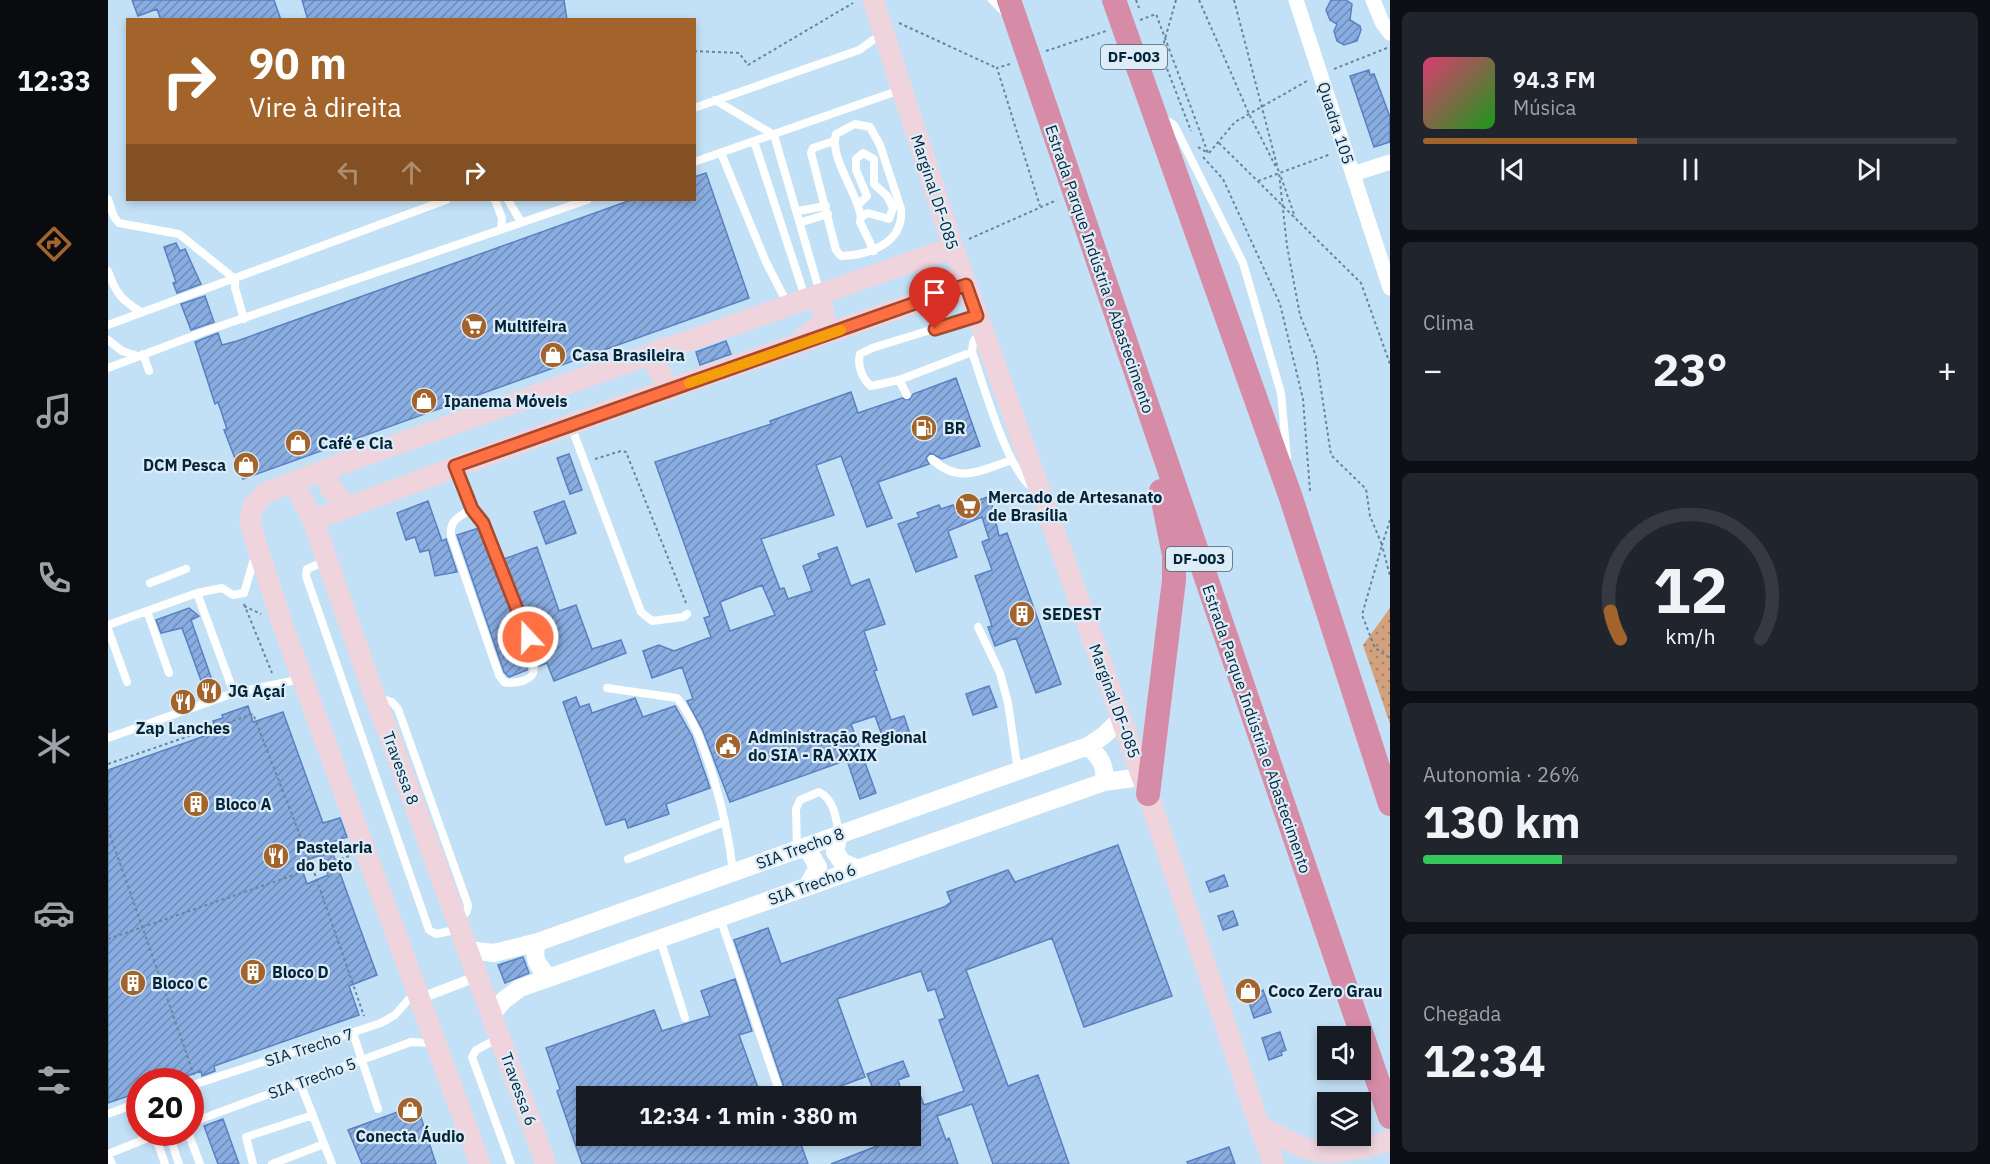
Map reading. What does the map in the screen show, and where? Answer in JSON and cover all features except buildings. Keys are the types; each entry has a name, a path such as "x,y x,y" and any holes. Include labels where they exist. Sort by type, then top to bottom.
{"highway":[{"name":"Estrada Parque Indústria e Abastecimento","path":"1009,0 1390,1117"},
{"name":"DF-003","path":"1114,0 1292,498 1390,804"},
{"path":"1119,322 1168,519 1174,555 1170,624 1145,785"}],"main road":[{"name":"Marginal DF-085","path":"873,0 889,26 902,90 953,247 1145,785 1259,1125 1275,1164"},
{"path":"480,1164 417,995 257,546 250,524 253,506 266,493 327,468 953,247"},
{"path":"313,520 455,466 966,285"},
{"path":"784,351 825,321 805,300"},
{"path":"660,349 656,366 670,390"},
{"path":"327,468 330,488 347,506"},
{"name":"Travessa 8","path":"292,482 313,520 374,697 493,1013"},
{"name":"Travessa 6","path":"493,1013 546,1164"},
{"path":"1259,1125 1300,1148 1323,1154 1347,1152 1390,1141"}],"street":[{"path":"1296,0 1320,74"},
{"path":"1374,0 1382,22 1390,33"},
{"name":"Quadra 105","path":"1320,74 1390,288"},
{"name":"Quadra 105","path":"1353,174 1390,162"},
{"name":"SIA Trecho 8","path":"469,950 494,953 538,942 1088,746 1103,736 1121,718"},
{"path":"1088,746 1102,760 1105,771 1104,782"},
{"name":"SIA Trecho 6","path":"493,1013 520,988 856,868 1104,782 1145,785"},
{"path":"839,834 835,852 842,862 856,868"},
{"path":"797,849 808,850 818,867 808,885"},
{"path":"538,942 534,956 537,964 549,978"},
{"path":"417,995 478,976"}],"lane":[{"path":"992,0 1017,26"},
{"path":"696,107 859,50 889,26"},
{"path":"696,161 902,90"},
{"path":"715,100 774,135 802,222 805,300"},
{"path":"1154,113 1174,125 1243,263 1281,393 1292,498"},
{"path":"834,141 813,148 811,153 838,255 844,257 874,251 895,237 901,227 901,209 889,172 870,127 855,124 836,134 834,141 836,153 859,204 860,222 874,251"},
{"path":"754,141 805,300"},
{"path":"721,153 766,262 805,300"},
{"path":"859,204 867,196 856,170 856,159 863,153 874,159 873,178 877,189 887,196 893,208 889,219 868,213 861,218"},
{"path":"873,178 889,172"},
{"path":"887,196 895,191"},
{"path":"108,199 114,217 119,223 179,234 235,279"},
{"path":"108,325 443,201"},
{"path":"495,201 502,218 501,229"},
{"path":"509,201 521,222"},
{"path":"108,368 584,201"},
{"path":"798,211 827,210"},
{"path":"802,222 827,210"},
{"path":"108,271 114,287 124,302 141,312"},
{"path":"235,279 235,288 244,319"},
{"path":"980,322 972,352 1012,460 1021,477 1040,490"},
{"path":"972,352 899,380 871,386 865,381 858,361 860,354 980,322"},
{"path":"108,340 122,351 141,355"},
{"path":"141,355 149,370"},
{"path":"899,380 907,395"},
{"path":"570,425 641,612 651,621 683,617 687,614"},
{"path":"932,459 955,475 969,474 1012,460"},
{"path":"455,466 472,509 483,523 528,637 535,664 534,673 528,678 511,684 504,682 499,675 451,536 450,528 455,519 472,509"},
{"path":"126,682 108,627 197,593 222,588 226,593 240,595 246,591 257,546"},
{"path":"327,560 307,569 306,576 429,930 436,934 459,925"},
{"path":"150,583 186,569"},
{"path":"197,593 234,693"},
{"path":"147,611 169,673"},
{"path":"978,627 1000,673 1008,703 1018,771"},
{"path":"108,738 234,693 304,679"},
{"path":"607,688 676,698 687,710 718,790 732,872"},
{"path":"797,849 796,809 800,800 819,792 826,795 834,810 839,834"},
{"path":"628,859 725,822"},
{"path":"719,916 778,1086"},
{"path":"660,938 685,1018"},
{"name":"SIA Trecho 7","path":"204,1081 353,1033 395,1015 417,995"},
{"path":"353,1033 378,1109"},
{"path":"501,1037 476,1050 472,1057 512,1164"},
{"name":"SIA Trecho 5","path":"204,1118 411,1042 435,1044"},
{"path":"300,1083 332,1164"},
{"path":"108,1113 126,1107"},
{"path":"253,1164 246,1137 313,1116"},
{"path":"272,1164 324,1144"},
{"path":"112,1164 108,1154 127,1146"},
{"path":"160,1146 165,1164"},
{"path":"173,1146 180,1164"},
{"path":"193,1146 200,1164"}],"path":[{"path":"696,51 739,53 748,64 853,3 852,0"},
{"path":"1176,0 1161,53 1192,133"},
{"path":"1199,0 1249,114 1280,173 1287,246 1300,315 1316,356 1331,455 1366,489 1370,516 1382,545 1390,576"},
{"path":"1234,0 1261,108 1296,219"},
{"path":"1133,22 1156,14 1208,153"},
{"path":"889,26 997,68 1020,60"},
{"path":"1043,52 1111,30"},
{"name":"Quadra 105","path":"1320,74 1390,47"},
{"path":"953,247 1040,206 997,68"},
{"path":"1208,153 1235,122 1320,74"},
{"path":"1195,143 1208,153"},
{"path":"1219,143 1361,283 1390,364"},
{"path":"1258,181 1345,149"},
{"path":"584,463 621,451 626,452 688,607 687,614"},
{"path":"1390,520 1362,615 1375,648 1390,658"},
{"path":"240,595 277,684"},
{"path":"108,764 253,714 313,869 365,1016"},
{"path":"108,830 187,1068"},
{"path":"108,939 365,850"}],"shaded area":[{"path":"1390,608 1390,724 1363,645"}],"slow traffic":[{"path":"689,383 841,330"}],"place":[{"name":"Multifeira","path":"474,326"},
{"name":"Casa Brasileira","path":"553,355"},
{"name":"Ipanema Móveis","path":"424,401"},
{"name":"BR","path":"924,428"},
{"name":"Café e Cia","path":"298,443"},
{"name":"DCM Pesca","path":"246,465"},
{"name":"Mercado de Artesanato de Brasília","path":"968,506"},
{"name":"SEDEST","path":"1022,614"},
{"name":"JG Açaí","path":"209,691"},
{"name":"Zap Lanches","path":"183,702"},
{"name":"Administração Regional do SIA - RA XXIX","path":"728,746"},
{"name":"Bloco A","path":"196,804"},
{"name":"Pastelaria do beto","path":"276,856"},
{"name":"Bloco D","path":"253,972"},
{"name":"Bloco C","path":"133,983"},
{"name":"Coco Zero Grau","path":"1248,991"},
{"name":"Conecta Áudio","path":"410,1110"}],"route":[{"path":"528,637 483,523 472,509 455,466 966,285 977,316 935,329"}]}
